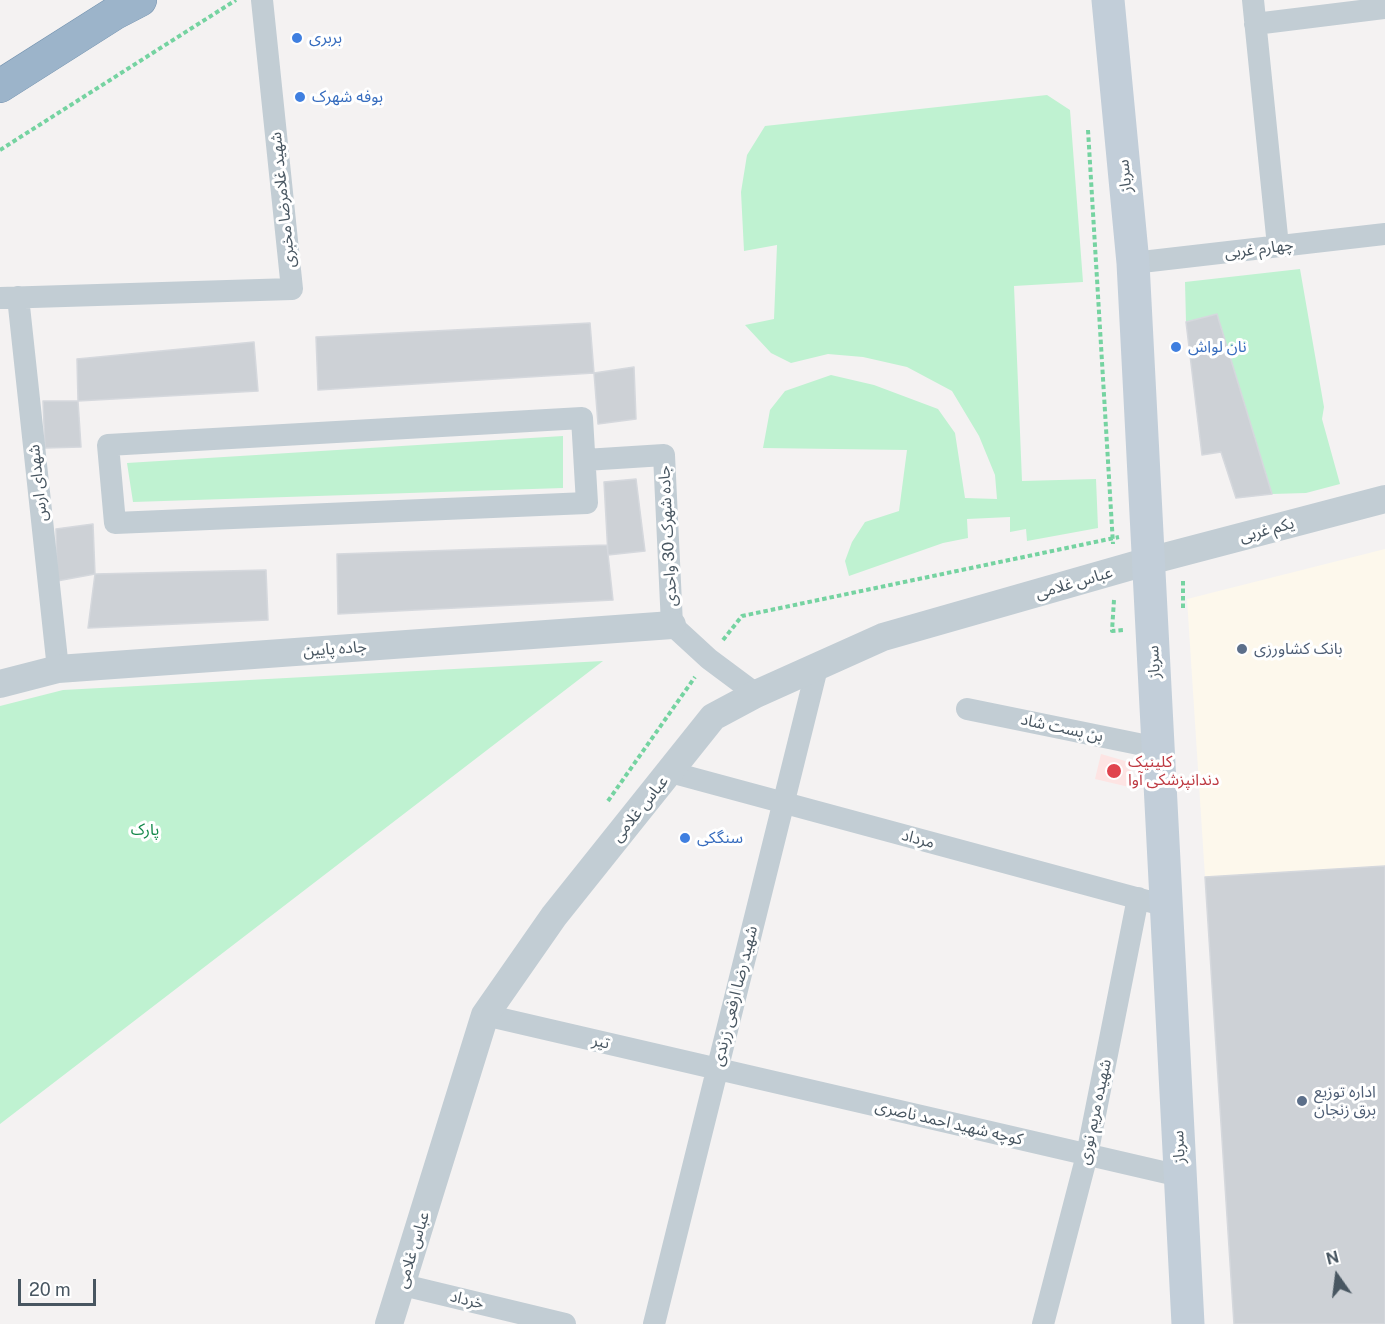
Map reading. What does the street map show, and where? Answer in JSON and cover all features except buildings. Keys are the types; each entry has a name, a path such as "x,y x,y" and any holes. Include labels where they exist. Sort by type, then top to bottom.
{"highway":[{"path":"0,86 140,0"}],"main road":[{"name":"سرباز","path":"1108,0 1133,263 1149,561 1158,748 1152,902 1180,1176 1188,1324"}],"street":[{"name":"شهید غلامرضا مخبری","path":"9,297 291,289 262,0"},
{"path":"1253,0 1278,246"},
{"path":"1255,24 1385,9"},
{"name":"چهارم غربی","path":"1133,263 1385,234"},
{"name":"شهدای ارس","path":"9,297 58,669"},
{"path":"582,418 585,460 587,503 115,523 108,446 582,418"},
{"name":"جاده شهرک 30 واحدی","path":"585,460 664,455 672,625 709,659 756,694"},
{"name":"یکم غربی","path":"1149,561 1385,499"},
{"name":"عباس غلامی","path":"389,1324 404,1285 485,1015 554,916 713,717 756,694 883,637 1149,561"},
{"name":"جاده پایین","path":"0,684 58,669 672,625"},
{"name":"شهید رضا ارفعی زرندی","path":"654,1324 817,668"},
{"name":"بن بست شاد","path":"967,709 1158,748"},
{"name":"مرداد","path":"670,772 1152,902"},
{"name":"شهیده مریم نوری","path":"1042,1324 1152,902"},
{"name":"تیر","path":"485,1015 717,1069"},
{"name":"کوچه شهید احمد ناصری","path":"717,1069 1180,1176"},
{"name":"خرداد","path":"404,1285 565,1324"}],"path":[{"path":"0,150 236,0"},
{"path":"1088,120 1113,539"}],"shaded area":[{"path":"1385,549 1385,866 1205,877 1187,599"},
{"name":"کلینیک دندانپزشکی آوا","path":"1101,754 1132,763 1129,787 1095,779"}],"green space":[{"path":"1047,95 1070,110 1083,282 1014,286 1022,481 1096,479 1098,528 1027,541 1026,529 1010,532 1010,517 967,519 968,538 943,543 849,576 845,561 852,542 865,522 899,511 907,450 763,448 770,410 785,391 831,375 874,385 938,409 955,433 965,498 997,499 995,475 979,436 952,391 907,367 863,357 828,354 791,363 771,353 745,325 774,319 777,245 744,251 741,192 747,155 765,126"},
{"path":"1300,269 1324,407 1322,419 1340,484 1306,493 1272,494 1217,314 1186,322 1185,282"},
{"path":"563,436 563,488 133,502 127,463"},
{"name":"پارک","path":"603,661 0,1124 0,706 63,690"}],"place":[{"name":"بربری","path":"297,38"},
{"name":"بوفه شهرک","path":"300,97"},
{"name":"نان لواش","path":"1176,347"},
{"name":"بانک کشاورزی","path":"1242,649"},
{"name":"کلینیک دندانپزشکی آوا","path":"1114,771"},
{"name":"سنگکی","path":"685,838"},
{"name":"اداره توزیع برق زنجان","path":"1302,1101"}]}
